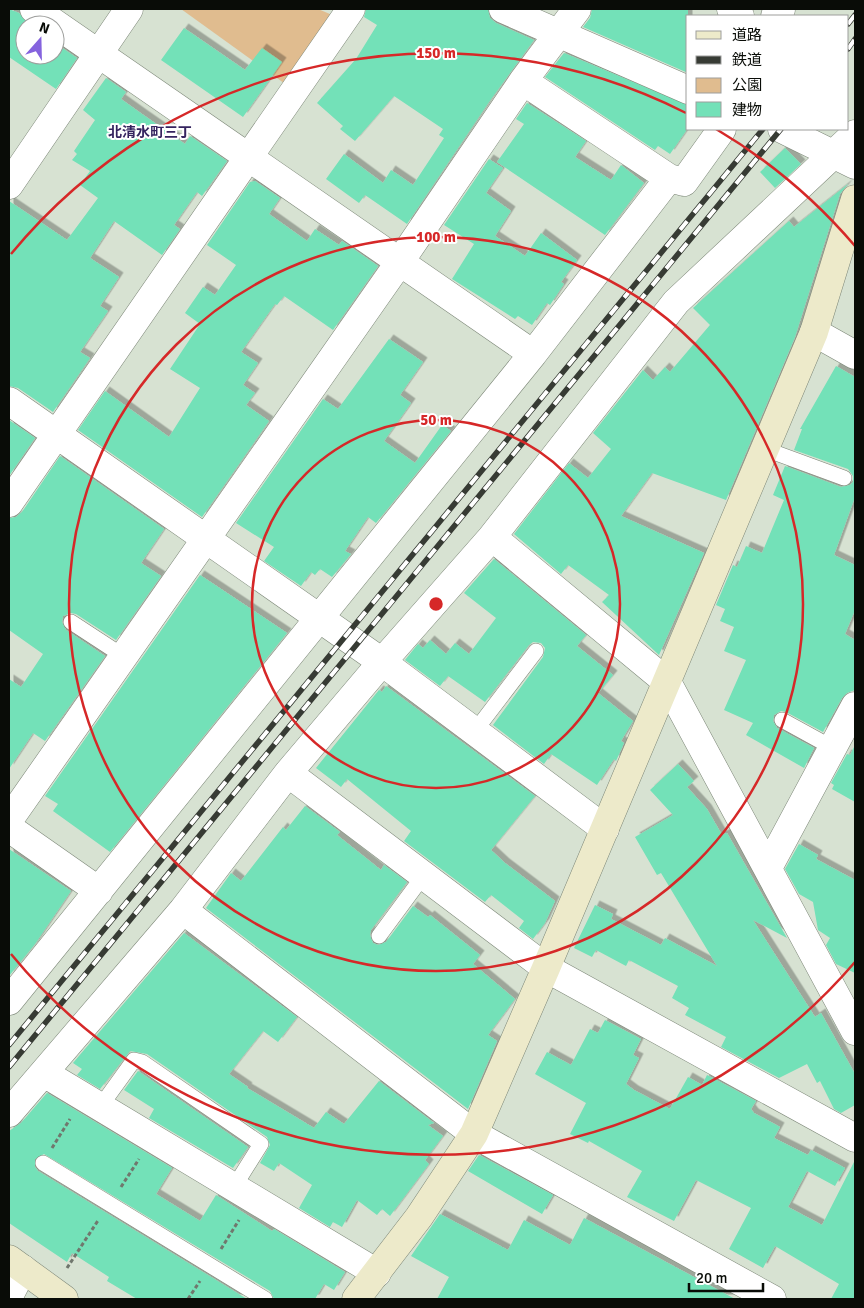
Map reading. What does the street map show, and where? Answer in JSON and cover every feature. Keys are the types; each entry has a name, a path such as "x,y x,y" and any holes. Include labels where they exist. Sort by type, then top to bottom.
{"street":[{"path":"34,9 532,354"},
{"path":"9,185 129,9"},
{"path":"9,503 351,9"},
{"path":"503,9 686,89"},
{"path":"9,820 399,262 523,81 577,9"},
{"path":"523,81 669,178 684,182 721,130"},
{"path":"784,130 844,160"},
{"path":"9,1113 184,910 288,773 492,537 676,302 844,160 855,134"},
{"path":"9,1001 319,620 532,354 669,178"},
{"path":"356,1299 419,1217 474,1134 605,829 814,332 855,199"},
{"path":"814,332 855,355"},
{"path":"9,402 319,620 382,662 605,829"},
{"path":"492,537 666,682 855,1032"},
{"path":"768,868 855,706"},
{"path":"288,773 546,968 855,1138"},
{"path":"9,828 99,891"},
{"path":"184,910 474,1134 772,1299"},
{"path":"44,1073 377,1273"},
{"path":"9,1296 16,1264 64,1299"}],"lane":[{"path":"765,449 844,478"},
{"path":"71,622 123,656"},
{"path":"475,731 536,651"},
{"path":"782,720 833,748"},
{"path":"379,936 424,875"},
{"path":"92,1102 134,1060 142,1062 261,1144 244,1192"},
{"path":"43,1163 265,1299"}],"path":[{"path":"43,1163 92,1102"},
{"path":"65,1271 152,1139"},
{"path":"211,1266 244,1192"}],"green space":[{"path":"181,9 318,9 337,17 288,86"}],"building":[{"path":"9,9 21,15 15,15 15,61 9,57"},
{"path":"366,9 488,9 490,18 496,23 534,40 489,102 407,224 365,195 359,203 326,179 344,154 383,183 391,170 413,185 444,138 439,135 443,129 394,96 355,141 340,129 343,126 317,103 356,59 377,25 364,17"},
{"path":"592,9 688,9 688,15 686,15 686,72 583,27 590,18"},
{"path":"184,28 245,70 262,48 282,62 243,117 161,60"},
{"path":"65,50 77,58 56,89 21,65 65,65"},
{"path":"564,53 686,104 687,130 670,154 658,146 655,150 545,77"},
{"path":"106,78 126,92 121,99 185,144 190,136 227,161 202,196 197,192 174,225 180,229 162,255 114,221 90,258 119,277 100,306 108,311 80,352 90,358 53,412 18,388 9,386 9,201 67,240 98,198 80,185 90,171 72,160 77,154 74,151 95,120 83,110"},
{"path":"527,103 586,141 575,157 611,180 621,165 644,183 605,235 497,162 524,124 516,119"},
{"path":"785,148 801,164 775,188 760,172"},
{"path":"489,159 503,168 486,193 511,211 495,236 525,256 541,233 577,260 561,282 564,284 550,305 547,303 532,325 518,316 515,319 452,279 474,244 444,225"},
{"path":"255,181 280,198 269,214 307,241 315,229 339,245 342,241 378,266 333,330 284,296 277,305 275,304 241,352 258,363 243,385 255,393 246,405 269,421 202,517 78,430 105,391 169,437 200,388 170,369 200,324 185,313 203,287 215,295 236,265 207,245 250,182"},
{"path":"848,184 840,194 795,337 726,500 652,473 621,516 704,553 659,655 602,602 609,595 568,565 561,574 514,534 569,463 588,478 611,449 593,433 643,370 653,380 665,367 670,372 710,325 693,308 789,221 794,227"},
{"path":"389,339 423,362 400,395 411,403 384,441 415,463 442,425 451,431 376,523 368,517 345,551 351,554 332,577 320,569 315,575 311,572 301,586 264,561 274,547 236,523 323,399 338,409"},
{"path":"836,366 855,377 855,497 834,555 855,565 855,610 845,634 855,640 855,690 847,693 842,698 823,732 786,712 781,711 774,715 773,721 777,728 814,748 804,768 746,735 753,723 724,710 746,660 724,651 734,627 720,621 725,609 716,605 733,565 737,567 746,546 762,553 784,500 773,495 785,466 841,487 850,485 853,482 853,476 848,469 794,450 802,429 800,429"},
{"path":"9,420 35,438 9,476"},
{"path":"60,456 164,529 141,563 161,576 116,640 76,614 71,613 63,616 62,622 66,630 105,656 45,741 33,733 9,769 9,679 21,687 43,654 9,630 9,518 16,517 22,512"},
{"path":"494,559 586,635 577,646 613,675 598,693 633,721 621,741 624,743 616,761 614,759 597,785 551,754 544,764 493,725 543,657 545,648 541,643 533,642 529,645 485,702 448,676 440,686 405,660 418,644 423,648 430,640 446,654 455,643 469,654 496,618 464,593"},
{"path":"200,575 287,633 110,852 53,811 58,804 45,796"},
{"path":"386,686 535,796 491,850 555,901 545,923 533,939 519,928 524,921 491,895 485,902 404,841 411,831 347,779 341,787 316,768 379,690 382,692"},
{"path":"855,745 855,802 832,789 834,785 831,783 847,754 850,755"},
{"path":"678,764 694,781 687,787 707,809 722,835 727,833 787,938 753,920 815,1017 821,1013 855,1074 855,1105 841,1113 834,1109 820,1081 817,1083 807,1064 779,1078 721,1047 726,1037 685,1015 689,1008 672,998 678,986 629,960 626,966 596,950 592,957 574,948 595,905 613,914 611,919 661,945 665,938 717,966 661,873 657,875 635,837 673,815 650,790"},
{"path":"305,806 340,832 337,835 381,870 384,865 407,882 371,930 370,935 373,943 378,945 386,942 413,906 428,917 430,915 480,955 473,964 515,999 488,1035 497,1041 468,1109 206,908 231,873 241,881 283,827 286,830"},
{"path":"799,844 818,855 816,859 855,880 855,973 836,964 826,945 830,938 818,930 813,902 799,894 785,869"},
{"path":"9,849 71,891 35,944 9,976"},
{"path":"184,933 297,1017 278,1042 263,1031 229,1074 247,1088 314,1128 326,1112 344,1124 379,1081 434,1123 428,1125 443,1136 425,1160 429,1164 390,1216 382,1209 377,1215 357,1200 342,1227 333,1222 330,1227 299,1208 312,1185 279,1163 274,1171 260,1163 270,1145 267,1137 147,1054 130,1051 100,1089 77,1075 82,1069 73,1063"},
{"path":"605,1020 641,1039 633,1055 639,1058 626,1084 634,1090 670,1109 688,1077 702,1085 707,1075 756,1101 751,1109 754,1113 780,1127 774,1138 808,1155 811,1150 845,1168 835,1186 807,1171 788,1207 822,1225 855,1160 855,1299 831,1299 839,1284 775,1246 763,1268 729,1249 751,1208 696,1180 674,1221 627,1197 642,1171 589,1141 588,1143 570,1134 586,1103 535,1074 547,1052 571,1065 590,1029 598,1033"},
{"path":"138,1071 248,1147 233,1168 149,1118 154,1109 124,1090"},
{"path":"47,1093 172,1168 156,1194 200,1221 216,1195 272,1231 274,1229 345,1272 334,1290 324,1284 315,1299 274,1299 270,1291 44,1154 35,1159 35,1167 38,1171 247,1299 137,1299 107,1281 109,1277 72,1253 67,1262 9,1223 9,1131 21,1123"},
{"path":"479,1155 553,1195 542,1214 468,1171"},
{"path":"440,1214 508,1250 524,1220 570,1245 584,1218 735,1299 437,1299 449,1277 411,1256"}],"railway":[{"path":"849,23 855,15"},
{"path":"849,48 855,39"},
{"path":"9,1045 762,130"},
{"path":"9,1067 780,130"}],"district":[{"name":"北清水町三丁","path":"150,132"}]}
